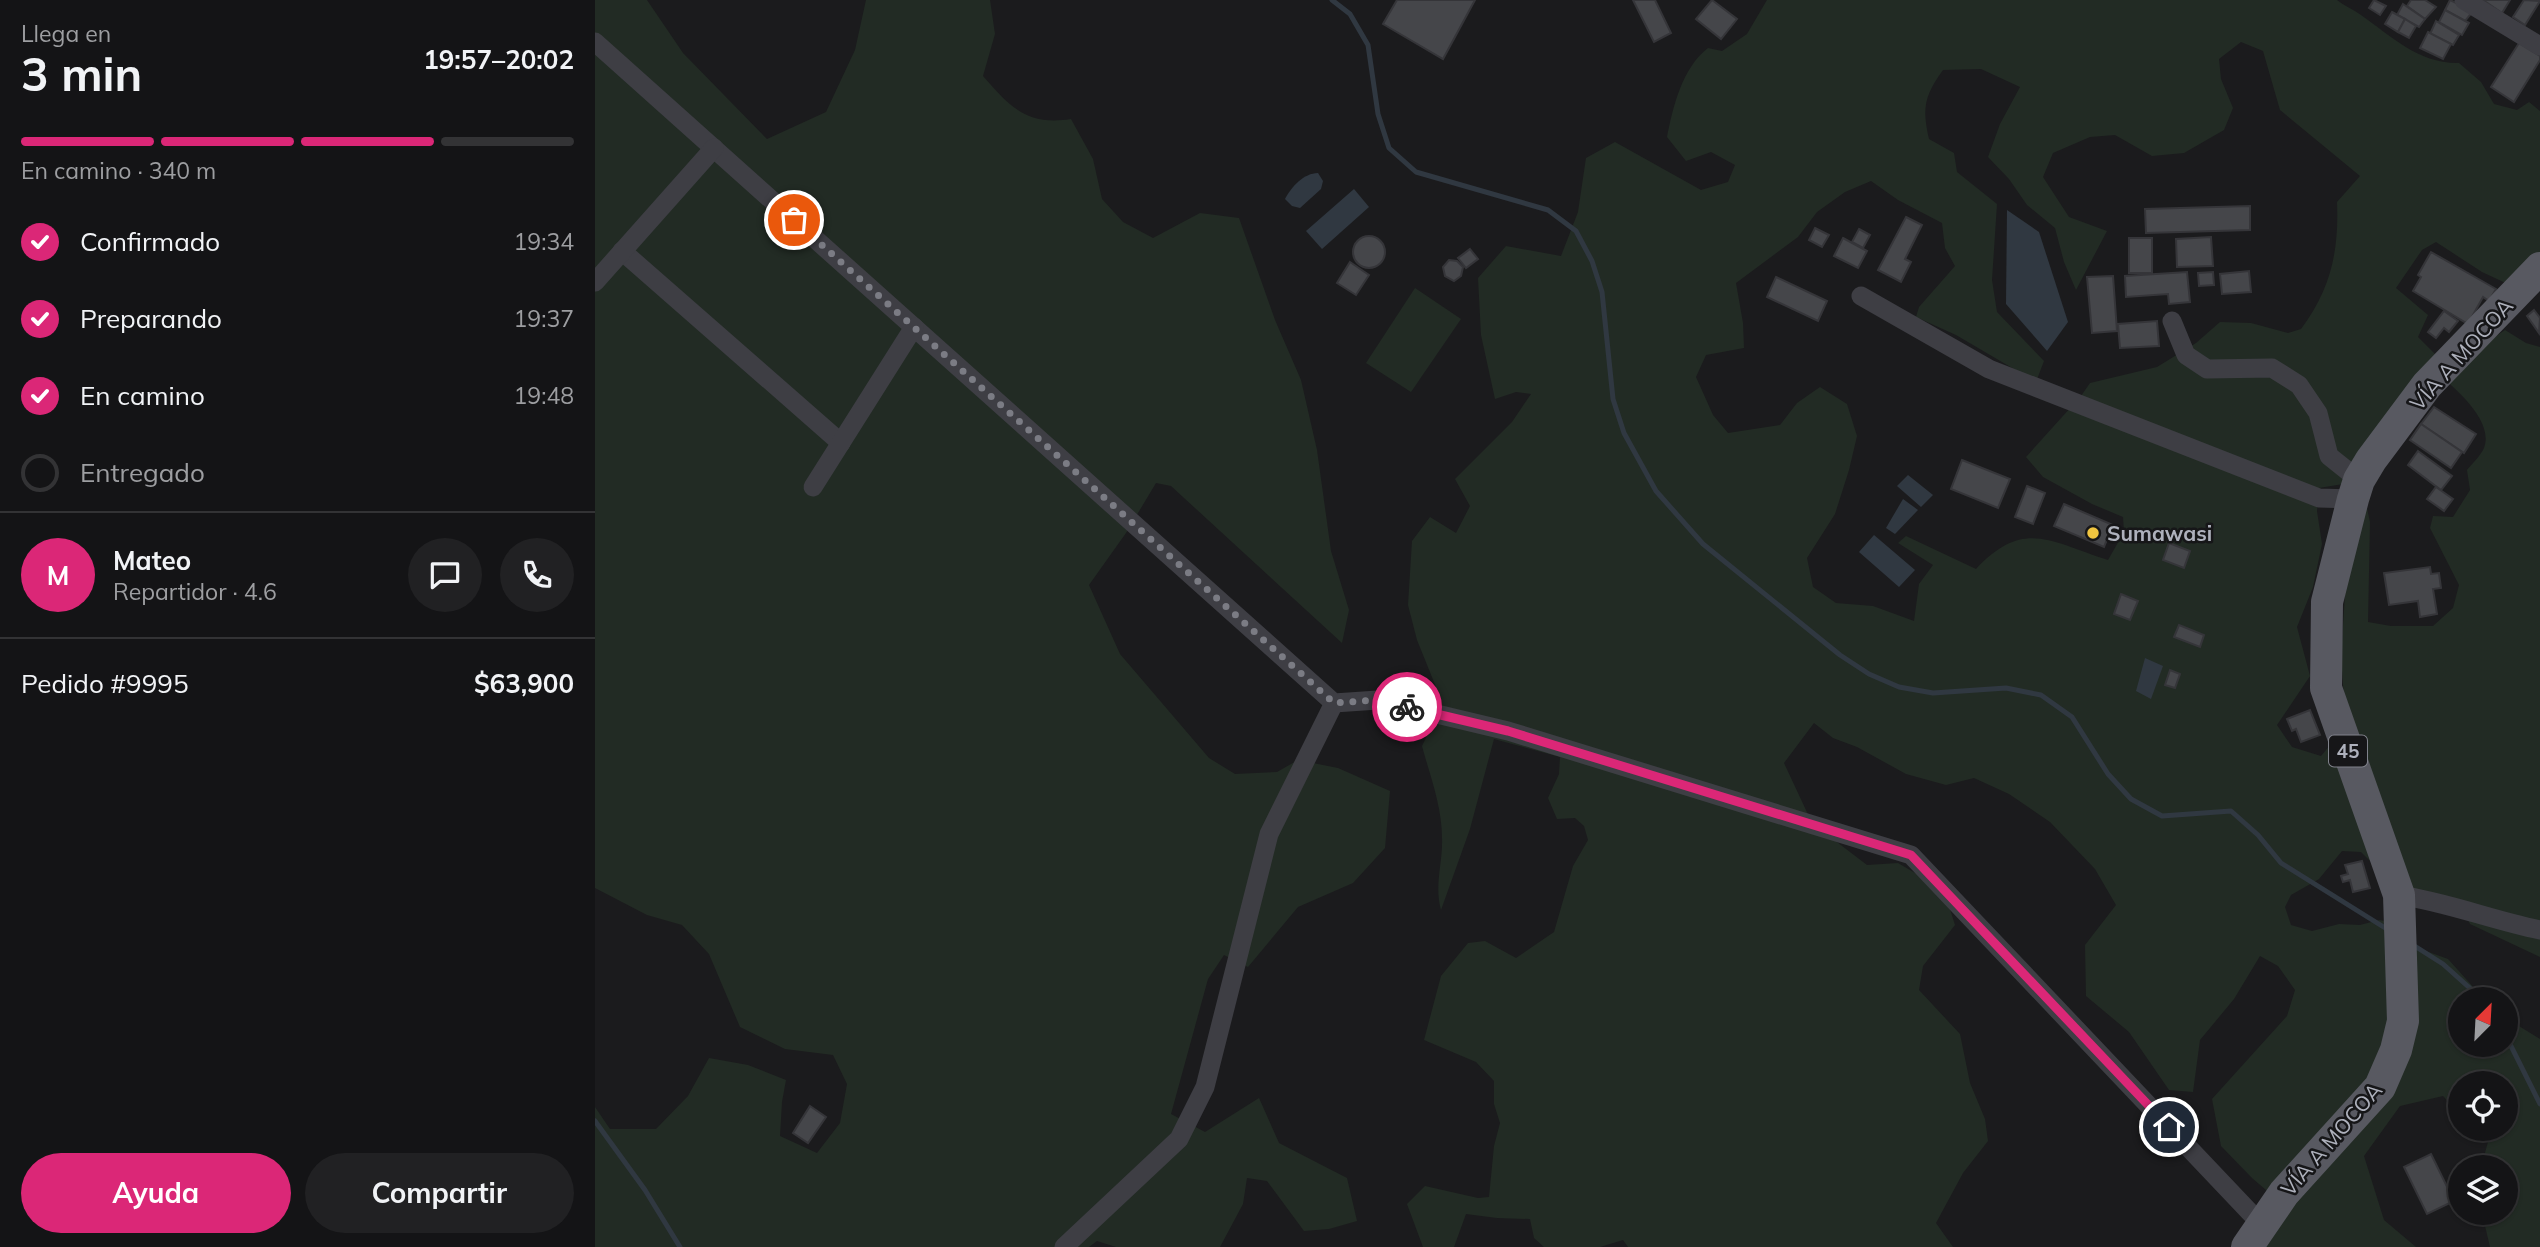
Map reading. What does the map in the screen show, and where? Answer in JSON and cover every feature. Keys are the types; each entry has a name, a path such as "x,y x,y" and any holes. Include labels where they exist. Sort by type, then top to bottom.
{"main road":[{"name":"VÍA A MOCOA","path":"2254,1235 2284,1193 2380,1087 2396,1050 2403,1021 2399,895 2326,688 2327,601 2356,489 2427,385 2540,268"}],"street":[{"path":"2464,0 2540,46"},
{"path":"595,42 1334,703 1377,700 1508,731 1911,855 2254,1235"},
{"path":"595,282 714,148"},
{"path":"622,251 841,443"},
{"path":"1861,296 1989,369 2319,498 2356,489 2329,456 2318,413 2299,385 2272,368 2207,369 2186,355 2172,321"},
{"path":"813,487 914,327"},
{"path":"1064,1247 1178,1139 1205,1087 1269,834 1334,703"},
{"path":"2399,895 2428,898 2494,920 2540,930"}],"shaded area":[{"path":"595,0 647,0 683,53 767,139 826,112 855,50 866,0 990,0 995,34 983,76 1011,105 1031,117 1042,120 1071,119 1093,159 1102,199 1123,222 1153,238 1200,213 1239,218 1275,320 1301,380 1317,450 1331,551 1349,610 1342,643 1171,486 1156,483 1126,533 1089,585 1120,654 1209,758 1235,774 1277,772 1298,760 1338,768 1390,791 1385,848 1353,883 1298,907 1248,967 1224,955 1208,979 1171,1114 1205,1132 1259,1098 1279,1143 1347,1178 1357,1221 1329,1229 1304,1231 1267,1181 1247,1178 1243,1204 1220,1247 1116,1247 1097,1241 1089,1247 595,1247 595,1107 610,1129 656,1129 688,1096 709,1058 748,1065 786,1080 780,1136 817,1153 840,1123 847,1084 833,1055 785,1049 740,1027 709,954 682,925 647,915 595,888"},
{"path":"1767,0 2337,0 2418,54 2459,63 2481,82 2494,104 2517,110 2529,102 2540,111 2540,259 2512,286 2482,272 2436,242 2422,250 2396,288 2428,315 2418,337 2438,357 2483,345 2505,330 2526,343 2540,347 2540,957 2470,924 2461,906 2396,879 2361,852 2342,851 2319,879 2291,895 2285,907 2291,925 2312,931 2339,924 2360,925 2385,921 2415,947 2448,959 2473,987 2448,987 2448,1057 2518,1057 2518,1025 2540,1039 2540,1247 2490,1247 2485,1225 2518,1225 2518,1155 2484,1155 2487,1141 2518,1141 2518,1071 2448,1071 2448,1101 2443,1096 2400,1106 2364,1156 2384,1220 2416,1247 2256,1247 2287,1208 2221,1146 2212,1099 2287,1016 2295,990 2278,966 2260,956 2234,999 2200,1040 2193,1092 2169,1090 2129,1032 2086,996 2085,945 2116,905 2095,869 2050,822 2009,794 1974,778 1946,785 1906,774 1857,747 1833,738 1814,723 1784,763 1812,823 1867,865 1898,863 1932,883 1949,906 1955,925 1923,966 1919,990 1960,1034 1970,1083 1985,1119 1988,1141 1963,1173 1936,1223 1953,1247 1628,1247 1623,1240 1600,1247 1544,1247 1534,1238 1530,1219 1466,1214 1454,1247 1423,1247 1407,1204 1425,1186 1478,1198 1489,1197 1494,1146 1500,1123 1494,1104 1494,1081 1476,1062 1424,1040 1441,976 1468,943 1485,941 1516,958 1554,932 1573,866 1588,840 1584,826 1575,818 1557,819 1548,798 1559,774 1560,757 1494,739 1470,829 1441,910 1438,892 1442,847 1440,814 1422,746 1435,719 1436,687 1417,640 1408,605 1412,541 1430,517 1456,533 1470,506 1455,479 1512,422 1531,394 1516,392 1495,399 1481,335 1478,278 1506,246 1561,256 1578,212 1586,158 1615,142 1701,190 1728,182 1735,165 1711,152 1686,161 1667,137 1680,89 1691,66 1708,48 1722,51 1747,34","holes":["2241,42 2263,51 2280,110 2360,176 2337,202 2336,237 2331,269 2320,299 2301,329 2288,333 2251,323 2220,322 2196,343 2157,367 2090,383 2026,457 2043,477 2092,504 2123,517 2124,532 2108,560 2053,541 2024,539 1993,553 1976,569 1906,536 1898,543 1933,565 1919,584 1914,621 1873,606 1836,603 1813,587 1807,558 1835,514 1857,436 1847,404 1820,387 1797,403 1780,425 1728,433 1713,415 1696,377 1706,355 1744,348 1736,283 1798,237 1817,212 1845,192 1871,181 1898,200 1942,223 1945,248 1955,266 1919,307 1916,317 1956,335 2036,382 2044,361 1997,312 1992,280 1997,204 1957,172 1954,153 1929,139 1926,103 1943,70 1981,69 2020,87 2000,124 1988,157 2009,179 2027,205 2055,228 2064,262 2076,290 2107,231 2069,217 2043,177 2053,153 2090,137 2115,135 2152,156 2184,153 2224,130 2233,108 2221,79 2219,59","2431,368 2449,383 2477,414 2486,437 2483,451 2467,470 2470,490 2453,517 2433,516 2430,528 2459,585 2453,608 2433,626 2391,626 2368,622 2370,522 2365,499 2347,563 2341,657 2346,726 2321,756 2292,747 2277,725 2310,676 2297,627 2313,587 2322,544 2317,511 2319,488 2343,484"]},
{"path":"1318,173 1323,181 1321,189 1300,208 1292,206 1285,199 1299,182 1308,175"},
{"path":"1354,189 1369,207 1322,249 1306,231"},
{"path":"2007,210 2039,232 2068,322 2047,351 2006,304"},
{"path":"1415,288 1461,319 1411,392 1366,363"},
{"path":"1908,475 1933,495 1921,507 1897,486"},
{"path":"1903,499 1918,510 1895,534 1886,528"},
{"path":"1874,535 1915,570 1899,587 1859,552"},
{"path":"2145,658 2163,666 2151,699 2136,691"}],"building":[{"path":"1397,0 1475,0 1443,59 1383,24"},
{"path":"1633,0 1655,0 1671,33 1654,42"},
{"path":"1712,0 1737,19 1721,39 1696,19"},
{"path":"2374,0 2386,6 2380,15 2369,8"},
{"path":"2411,0 2425,0 2436,7 2425,19 2407,6"},
{"path":"2450,0 2473,11 2465,21 2445,10"},
{"path":"2483,0 2510,0 2502,13"},
{"path":"2524,0 2540,1 2525,25 2513,17"},
{"path":"2403,4 2425,19 2419,27 2397,15"},
{"path":"2445,10 2469,23 2462,35 2439,22"},
{"path":"2392,12 2405,19 2398,32 2385,24"},
{"path":"2405,19 2416,26 2409,38 2398,32"},
{"path":"2436,21 2459,35 2453,45 2430,34"},
{"path":"2428,32 2451,44 2443,59 2420,48"},
{"path":"2519,43 2540,56 2540,60 2514,102 2491,87"},
{"path":"2250,206 2250,230 2146,233 2145,209"},
{"path":"1906,217 1922,225 1905,259 1911,262 1901,282 1878,270"},
{"path":"1815,228 1829,235 1822,247 1809,240"},
{"path":"1859,229 1870,235 1863,248 1852,242"},
{"path":"1369,236 1380,241 1385,252 1380,263 1369,268 1358,263 1353,252 1358,241"},
{"path":"2211,237 2213,266 2177,267 2176,239"},
{"path":"1843,238 1867,251 1858,268 1834,256"},
{"path":"2129,238 2152,238 2152,273 2129,273"},
{"path":"1470,249 1478,259 1466,268 1458,258"},
{"path":"2431,252 2496,289 2489,301 2483,297 2468,324 2413,291 2421,277 2418,275"},
{"path":"1449,260 1457,261 1463,267 1461,276 1454,281 1445,276 1443,267"},
{"path":"1350,262 1369,275 1356,295 1337,283"},
{"path":"2249,271 2251,292 2222,294 2220,274"},
{"path":"2187,272 2190,302 2169,304 2168,294 2126,297 2125,276"},
{"path":"2213,272 2214,285 2199,286 2198,273"},
{"path":"2113,276 2117,331 2092,333 2087,277"},
{"path":"1776,277 1827,301 1818,321 1767,297"},
{"path":"2534,310 2540,318 2539,333 2527,316"},
{"path":"2444,311 2458,321 2449,332 2444,328 2436,338 2428,332"},
{"path":"2157,321 2159,346 2120,348 2118,324"},
{"path":"2434,407 2476,434 2464,453 2421,424"},
{"path":"2421,424 2462,452 2451,468 2410,440"},
{"path":"2418,451 2452,476 2441,490 2408,465"},
{"path":"1962,460 2010,479 1998,508 1951,489"},
{"path":"2027,486 2045,493 2033,524 2015,517"},
{"path":"2436,487 2453,499 2444,511 2427,499"},
{"path":"2064,504 2113,525 2104,547 2054,526"},
{"path":"2169,543 2190,551 2184,568 2163,560"},
{"path":"2430,567 2431,574 2439,573 2441,588 2433,589 2437,614 2420,617 2418,601 2389,605 2384,573"},
{"path":"2121,594 2138,601 2130,620 2114,614"},
{"path":"2179,625 2204,635 2200,647 2174,637"},
{"path":"2170,670 2180,674 2175,688 2165,685"},
{"path":"2310,710 2320,735 2301,742 2296,729 2292,731 2287,719"},
{"path":"2362,861 2370,888 2353,892 2350,880 2343,882 2341,876 2348,874 2345,865"},
{"path":"810,1106 826,1117 808,1143 793,1133"},
{"path":"2431,1154 2448,1189 2448,1204 2427,1214 2404,1167"}],"waterway":[{"path":"1332,0 1350,14 1368,45 1378,114 1389,148 1416,172 1548,210 1576,231 1592,261 1602,292 1613,399 1624,433 1656,491 1703,544 1840,655 1869,674 1899,687 1933,693 2006,688 2041,695 2072,717 2108,774 2131,799 2162,816 2231,811 2258,835 2281,863 2390,931"},
{"path":"2413,945 2443,964 2469,987"},
{"path":"2516,1057 2540,1104"},
{"path":"595,1121 645,1190 680,1247"}],"way so far":[{"path":"794,220 1334,703 1377,700 1407,707"}],"place":[{"name":"Sumawasi","path":"2093,533"}],"route":[{"path":"1407,707 1508,731 1911,855 2169,1127"}]}
